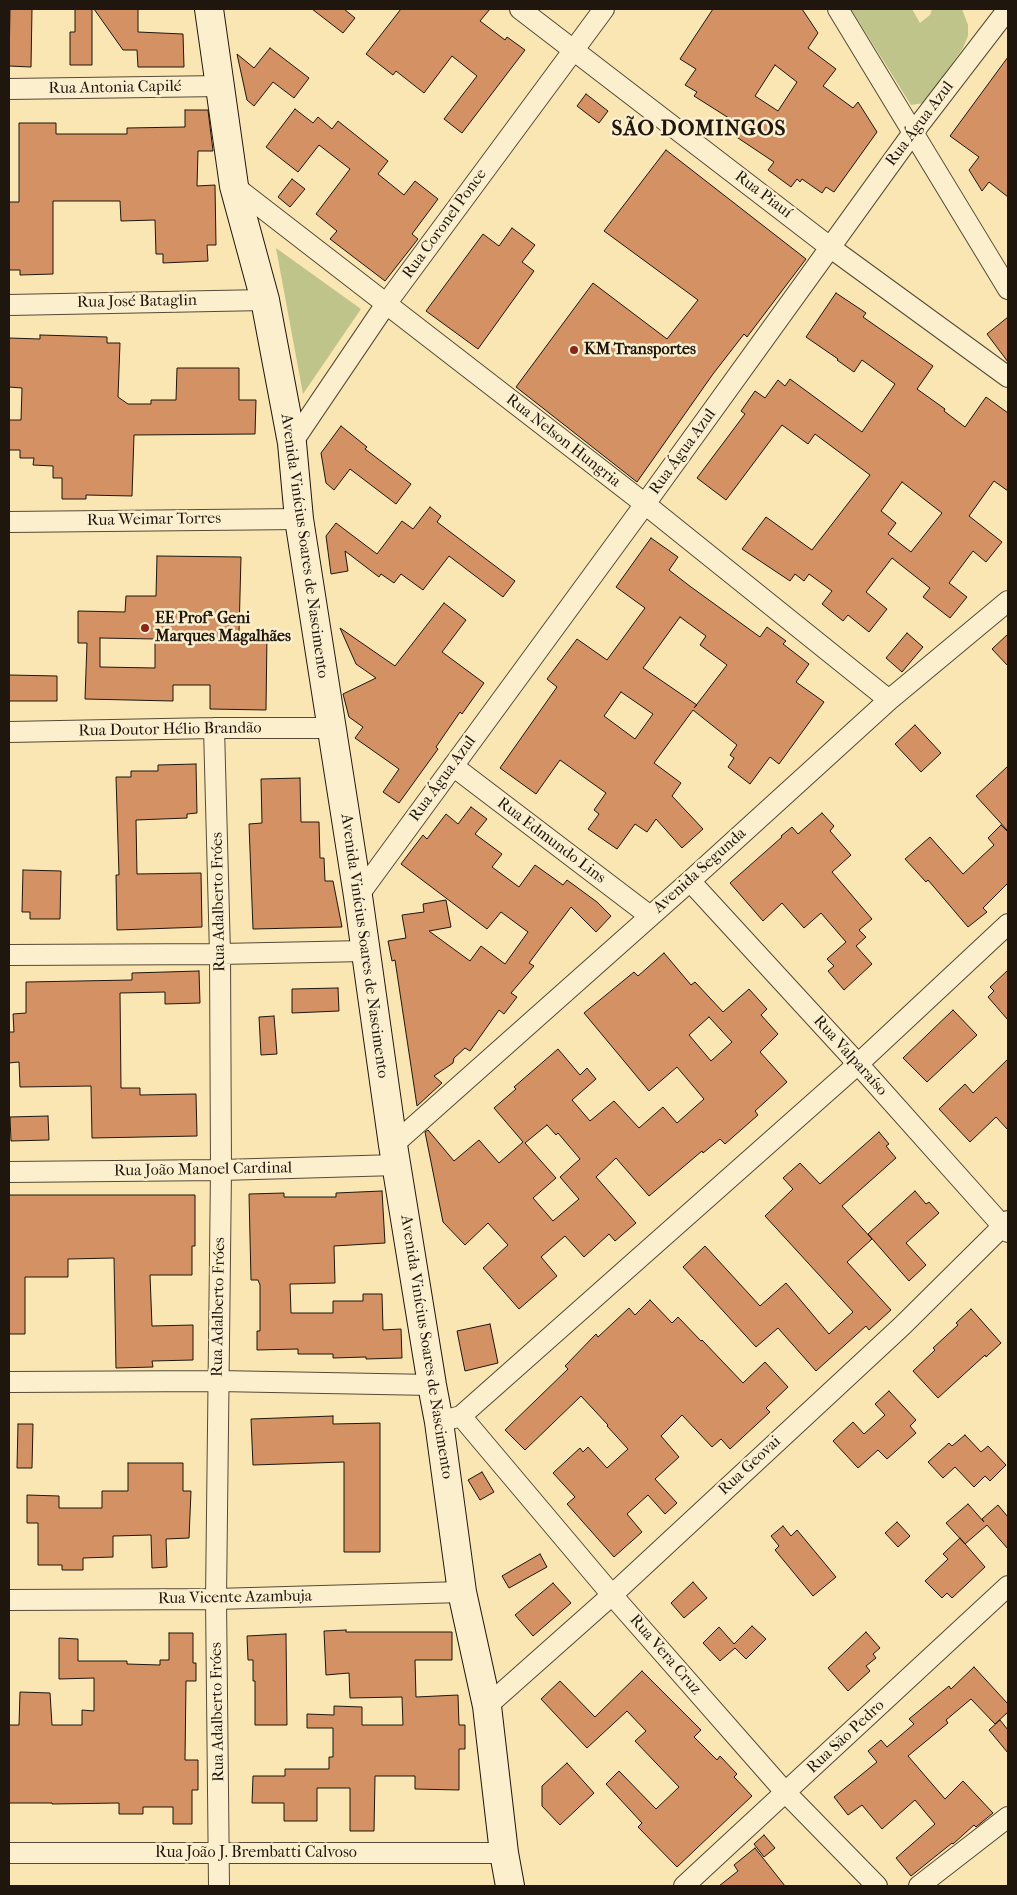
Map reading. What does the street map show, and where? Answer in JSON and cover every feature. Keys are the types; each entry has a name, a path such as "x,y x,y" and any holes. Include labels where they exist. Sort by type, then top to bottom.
{"street":[{"name":"Rua Piauí","path":"520,9 831,248 1008,377"},
{"name":"Rua Coronel Ponce","path":"292,443 386,304 604,9"},
{"path":"838,9 912,134 1008,289"},
{"name":"Rua Água Azul","path":"358,896 831,248 912,134 1008,9"},
{"name":"Avenida Vinícius Soares de Nascimento","path":"214,14 234,186 265,300 292,443 299,519 358,896 395,1155 432,1385 450,1419 462,1592 487,1706 504,1853 510,1886"},
{"name":"Rua Antonia Capilé","path":"9,89 221,86"},
{"name":"Rua Nelson Hungria","path":"234,186 644,504 889,700"},
{"name":"Rua José Bataglin","path":"9,305 265,300"},
{"name":"Rua Weimar Torres","path":"9,522 299,519"},
{"name":"Avenida Segunda","path":"395,1155 650,916 690,882 889,700 1008,601"},
{"name":"Rua Adalberto Fróes","path":"214,728 220,954 221,1170 216,1600 219,1886"},
{"name":"Rua Doutor Hélio Brandão","path":"9,732 331,728"},
{"name":"Rua Edmundo Lins","path":"453,766 650,916"},
{"name":"Rua Valparaíso","path":"690,882 1006,1226"},
{"path":"450,1419 858,1064 1008,924"},
{"path":"9,955 365,951"},
{"name":"Rua João Manoel Cardinal","path":"9,1172 221,1170 395,1155"},
{"name":"Rua Geovai","path":"487,1706 612,1595 902,1326 1006,1226"},
{"path":"9,1382 218,1381 432,1385"},
{"name":"Rua Vera Cruz","path":"450,1419 612,1595 786,1793 877,1886"},
{"name":"Rua São Pedro","path":"684,1886 1008,1586"},
{"name":"Rua Vicente Azambuja","path":"9,1600 216,1600 462,1592"},
{"path":"919,1886 1008,1817"},
{"name":"Rua João J. Brembatti Calvoso","path":"9,1853 504,1853"}],"green space":[{"path":"851,9 912,9 920,23 930,15 932,9 962,9 968,25 968,36 963,48 924,103 911,105"},
{"path":"276,248 361,309 303,394"}],"building":[{"path":"10,9 32,9 31,67 9,66"},
{"path":"75,9 92,9 92,65 70,65 70,32 75,32"},
{"path":"94,9 138,9 138,32 183,34 184,67 138,67 137,50 123,50"},
{"path":"312,9 344,9 355,18 343,33"},
{"path":"401,9 490,9 480,21 505,40 507,37 525,50 462,133 444,119 477,76 452,56 424,93 396,71 393,75 366,54"},
{"path":"713,9 802,9 818,33 808,48 836,69 823,86 853,108 858,102 877,132 834,192 826,187 822,193 802,179 800,182 797,179 791,187 768,170 774,162 726,130 732,120 694,96 697,92 685,85 696,69 680,59","holes":["775,65 797,82 778,111 755,96"]},
{"path":"270,48 309,78 294,98 273,82 254,106 247,100 237,54 254,68"},
{"path":"1008,57 1008,197 989,182 982,191 969,170 979,157 950,136"},
{"path":"586,94 608,111 599,123 577,106"},
{"path":"295,109 313,123 318,117 332,129 338,121 388,161 378,174 404,195 415,181 438,199 412,234 418,239 385,281 330,239 337,231 316,214 350,169 319,145 298,172 266,147"},
{"path":"185,110 208,110 213,151 198,151 197,186 215,185 216,245 207,245 208,261 163,263 163,254 156,254 155,220 121,221 120,201 53,201 53,274 20,275 20,270 9,270 9,202 19,202 19,123 56,123 56,134 127,134 127,128 185,127"},
{"path":"666,150 806,259 747,337 744,334 713,374 637,482 516,387 593,283 667,339 698,300 604,231"},
{"path":"292,179 305,189 290,207 278,197"},
{"path":"512,228 535,245 522,262 534,271 478,349 426,311 483,234 499,246"},
{"path":"836,293 866,313 863,317 933,366 917,389 945,409 944,411 965,427 986,397 1008,413 1008,491 994,481 969,516 1002,542 986,562 973,551 949,583 967,597 950,618 923,597 930,588 892,558 866,592 887,609 869,632 848,615 843,621 822,604 832,591 809,574 804,581 795,574 790,581 742,549 766,517 812,550 870,475 815,434 808,444 782,425 726,500 697,478 745,414 741,411 755,391 765,398 778,380 785,386 790,379 862,432 895,384 862,360 854,372 806,337","holes":["902,482 942,513 911,552 888,534 896,523 881,511"]},
{"path":"1008,317 1008,362 987,334"},
{"path":"40,335 107,337 107,343 120,343 118,397 128,404 151,404 151,400 176,400 177,368 239,368 239,400 256,400 255,434 134,435 132,496 86,495 86,499 62,499 62,478 53,478 53,466 33,465 34,458 20,458 20,450 9,450 9,420 21,420 22,388 9,387 9,338 40,339"},
{"path":"341,426 367,447 365,449 411,484 396,504 350,469 334,490 326,483 321,453"},
{"path":"430,507 441,516 437,522 515,581 503,597 449,556 423,590 401,574 394,583 381,574 379,577 345,551 348,571 331,574 326,536 336,523 377,554 402,521 413,529"},
{"path":"651,538 678,557 669,570 691,587 760,637 767,627 786,641 783,644 809,664 796,682 824,702 779,764 770,757 750,784 728,767 734,758 730,755 737,745 693,710 654,763 681,783 672,796 703,829 682,848 656,819 647,832 635,824 617,849 588,829 599,814 594,810 606,793 560,760 536,794 500,768 557,687 547,679 577,639 607,660 645,608 616,587","holes":["680,617 706,636 700,645 727,665 697,705 643,668","621,692 653,714 635,739 604,716"]},
{"path":"157,556 241,557 239,633 267,633 266,710 210,709 210,685 173,685 173,701 85,699 87,643 78,643 78,611 125,612 126,596 156,596","holes":["100,638 155,639 155,668 100,667"]},
{"path":"444,603 466,620 442,652 484,683 462,714 460,712 436,747 438,749 399,803 383,792 399,769 355,738 363,727 349,717 343,694 376,678 356,664 340,628 395,666"},
{"path":"907,633 923,647 902,672 886,658"},
{"path":"1008,634 1008,666 992,649"},
{"path":"9,675 57,676 57,701 9,701"},
{"path":"915,725 941,753 921,772 895,744"},
{"path":"196,764 197,813 187,814 187,818 136,820 137,874 201,873 202,927 117,930 116,875 119,875 116,777 131,777 131,771 158,771 158,765"},
{"path":"1008,766 1008,831 976,796"},
{"path":"300,778 301,822 319,822 320,858 324,858 325,881 333,881 342,927 253,929 249,824 262,823 261,779"},
{"path":"471,807 487,819 475,834 502,854 492,867 519,887 535,865 563,885 567,880 597,902 611,916 596,932 571,907 529,963 534,966 511,993 517,997 504,1014 499,1010 470,1051 465,1048 454,1058 453,1063 434,1076 442,1083 417,1106 395,960 392,961 388,941 406,938 402,915 424,912 423,904 446,900 451,927 429,931 470,961 481,946 505,964 528,932 501,912 487,929 401,864 423,835 427,839 446,814 458,824"},
{"path":"822,813 834,826 830,831 851,855 832,872 872,919 859,930 866,937 856,946 872,964 844,990 828,971 834,966 827,959 846,942 821,913 804,928 782,903 763,921 730,883 792,827 798,834"},
{"path":"1001,825 1008,832 1008,883 983,908 987,912 968,927 928,880 926,882 905,859 930,837 963,874 994,845 988,838"},
{"path":"23,870 61,871 60,919 30,919 30,912 22,912"},
{"path":"664,953 691,985 695,982 723,1012 749,989 767,1009 761,1015 778,1034 760,1052 787,1082 755,1111 758,1115 725,1144 720,1139 703,1153 702,1151 649,1196 616,1158 596,1177 636,1223 615,1241 609,1234 584,1257 565,1236 541,1257 557,1276 519,1309 483,1268 508,1245 488,1223 465,1245 443,1222 425,1132 428,1130 454,1161 479,1140 499,1163 523,1142 494,1108 516,1089 514,1087 558,1049 580,1075 587,1068 596,1079 572,1100 590,1121 614,1101 639,1128 663,1107 677,1123 704,1099 677,1067 649,1091 584,1013 634,972 638,976","holes":["709,1017 732,1042 711,1061 689,1035","547,1125 556,1135 558,1133 580,1159 560,1177 579,1199 553,1221 533,1198 556,1178 525,1143"]},
{"path":"1008,970 1008,1020 988,997 994,991 990,987"},
{"path":"199,971 200,1003 165,1004 165,992 120,993 121,1088 140,1088 140,1095 196,1094 197,1136 92,1138 91,1086 20,1087 19,1062 9,1063 9,1032 14,1032 13,1014 26,1013 26,982 132,980 132,973"},
{"path":"338,988 339,1011 292,1013 292,989"},
{"path":"953,1010 977,1035 927,1082 903,1058"},
{"path":"274,1016 277,1054 261,1055 259,1017"},
{"path":"1008,1059 1008,1130 996,1117 970,1142 939,1109 965,1084 973,1093"},
{"path":"48,1116 49,1140 11,1141 10,1117"},
{"path":"879,1132 889,1144 886,1146 896,1158 842,1206 872,1239 847,1262 891,1310 869,1330 866,1326 816,1371 778,1328 756,1347 683,1267 705,1246 760,1306 786,1283 829,1334 853,1312 765,1216 793,1189 783,1178 800,1163 820,1184"},
{"path":"382,1191 385,1243 334,1246 335,1283 290,1284 291,1313 333,1313 333,1301 363,1301 363,1294 382,1294 383,1330 401,1329 402,1358 333,1358 333,1354 298,1354 298,1349 257,1350 257,1331 260,1331 260,1285 258,1280 251,1280 249,1194 284,1193 284,1197 336,1197 336,1193"},
{"path":"915,1191 926,1204 929,1202 939,1213 906,1243 926,1265 909,1281 868,1234"},
{"path":"9,1195 195,1195 195,1246 192,1246 192,1275 150,1275 152,1326 193,1325 193,1360 152,1361 153,1367 116,1368 114,1258 68,1259 68,1277 25,1277 25,1334 9,1334"},
{"path":"650,1300 672,1323 678,1317 743,1383 765,1362 788,1387 766,1408 770,1412 730,1449 721,1439 712,1447 682,1415 661,1436 679,1457 655,1479 677,1503 665,1514 648,1495 627,1514 642,1532 614,1557 567,1504 575,1497 553,1473 580,1448 583,1452 588,1447 607,1468 628,1449 608,1425 581,1396 525,1450 505,1430 568,1369 565,1366 596,1334 598,1337 629,1308 635,1315"},
{"path":"971,1309 1001,1343 938,1398 913,1371 935,1350 933,1348 958,1325 956,1323"},
{"path":"490,1324 498,1363 465,1371 457,1331"},
{"path":"889,1391 916,1420 910,1426 916,1433 887,1459 878,1450 858,1468 833,1441 853,1422 864,1434 885,1415 875,1404"},
{"path":"333,1416 333,1424 380,1423 380,1552 344,1552 344,1462 253,1465 251,1419"},
{"path":"18,1424 33,1424 32,1468 17,1468"},
{"path":"965,1435 981,1452 988,1446 1006,1465 990,1481 985,1476 974,1487 955,1467 943,1478 928,1462 949,1443 952,1446"},
{"path":"128,1463 183,1463 183,1491 191,1491 189,1538 166,1539 167,1567 152,1568 151,1535 113,1536 113,1557 83,1558 83,1570 62,1570 62,1565 38,1565 38,1523 27,1523 27,1495 59,1496 59,1508 102,1508 102,1491 128,1491"},
{"path":"482,1472 494,1492 480,1500 468,1480"},
{"path":"968,1504 984,1522 982,1519 998,1505 1008,1517 1008,1549 987,1525 965,1544 946,1523"},
{"path":"897,1522 910,1536 898,1547 885,1533"},
{"path":"783,1526 791,1536 797,1530 836,1577 813,1596 775,1550 779,1546 771,1536"},
{"path":"960,1538 985,1567 952,1598 947,1593 942,1598 925,1581 948,1559 943,1554"},
{"path":"540,1554 547,1567 509,1588 502,1576"},
{"path":"693,1582 707,1598 684,1618 671,1603"},
{"path":"553,1583 571,1603 533,1636 515,1615"},
{"path":"752,1626 766,1639 746,1659 735,1648 720,1661 703,1643 719,1627 734,1644"},
{"path":"346,1630 346,1632 452,1632 452,1660 415,1660 416,1697 458,1695 459,1725 465,1725 465,1749 459,1749 459,1790 415,1789 415,1776 375,1776 374,1831 350,1831 350,1788 317,1788 317,1821 284,1821 284,1803 252,1803 253,1776 285,1776 285,1769 329,1769 329,1757 333,1757 333,1728 307,1728 307,1714 334,1715 334,1706 362,1707 362,1725 403,1725 402,1697 350,1698 349,1673 326,1675 324,1631"},
{"path":"866,1632 880,1648 873,1654 876,1658 866,1666 870,1671 848,1691 828,1668"},
{"path":"169,1633 193,1633 193,1663 196,1663 196,1681 186,1681 185,1760 198,1760 198,1790 192,1790 192,1824 173,1824 173,1807 143,1807 143,1814 119,1814 119,1803 9,1803 9,1725 19,1725 20,1692 50,1693 52,1725 82,1725 82,1710 94,1711 94,1678 59,1679 59,1638 78,1639 78,1661 127,1661 127,1664 160,1665 160,1660 169,1660"},
{"path":"286,1634 287,1725 255,1725 255,1681 253,1681 253,1660 248,1660 247,1636"},
{"path":"974,1667 1008,1704 1008,1712 995,1724 971,1699 946,1720 948,1723 908,1756 945,1799 963,1781 993,1813 976,1827 974,1825 953,1844 911,1876 896,1858 935,1824 915,1800 882,1829 862,1805 848,1815 834,1797 877,1762 868,1751 881,1740 887,1747 914,1724 909,1719 949,1686 951,1689"},
{"path":"642,1671 701,1730 694,1737 717,1760 720,1756 737,1774 734,1777 752,1796 677,1867 638,1827 642,1823 606,1784 619,1771 656,1809 679,1787 635,1741 646,1731 627,1711 587,1748 541,1699 560,1681 595,1717"},
{"path":"1000,1720 1008,1730 1008,1753 989,1730"},
{"path":"567,1763 594,1793 560,1825 542,1806 542,1786"},
{"path":"764,1835 775,1848 764,1857 754,1844"},
{"path":"755,1848 785,1886 719,1886 738,1871 734,1865"}],"place":[{"name":"KM Transportes","path":"574,350"},
{"name":"EE Profª Geni Marques Magalhães","path":"145,628"}],"district":[{"name":"SÃO DOMINGOS","path":"699,130"}]}
